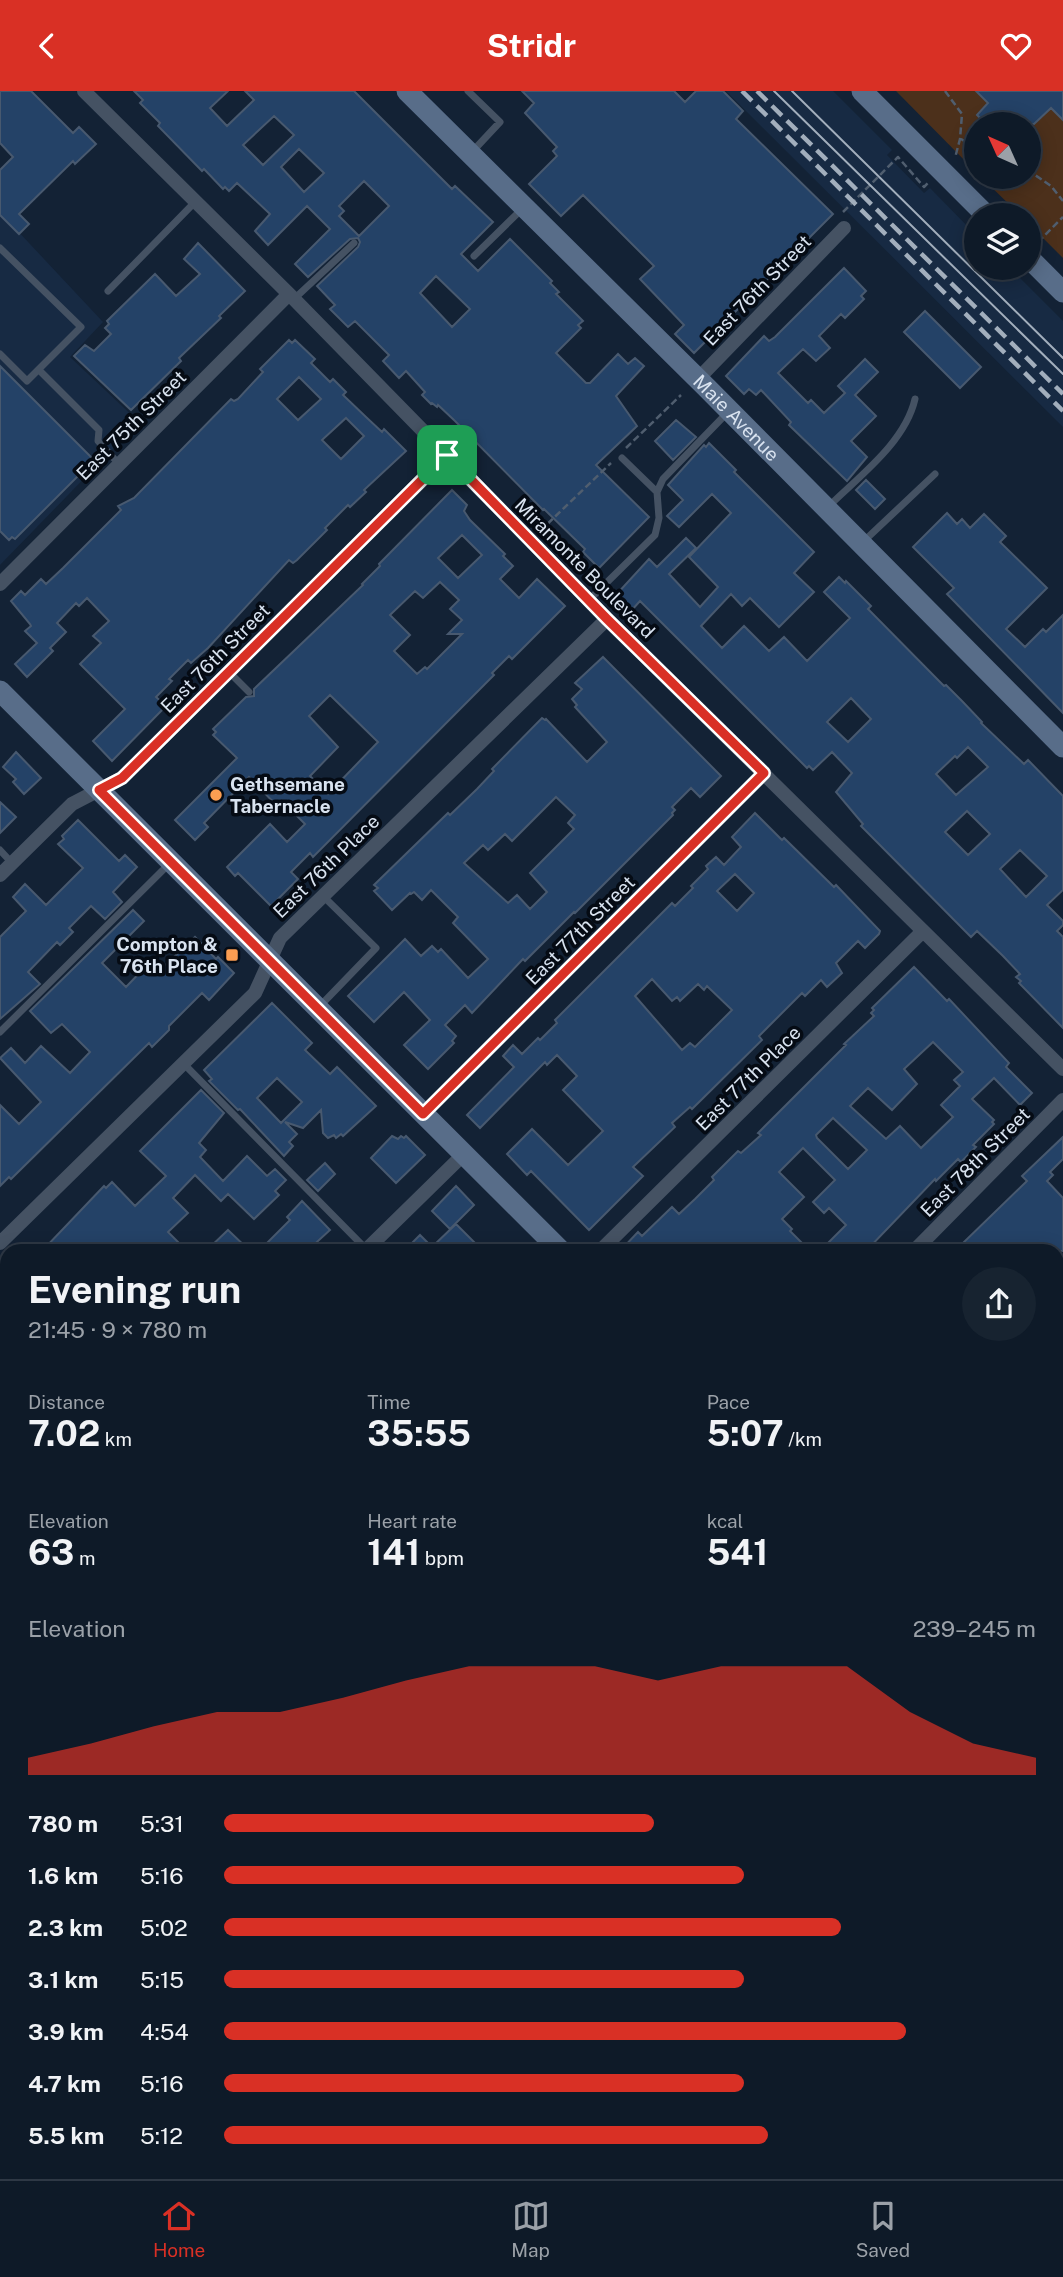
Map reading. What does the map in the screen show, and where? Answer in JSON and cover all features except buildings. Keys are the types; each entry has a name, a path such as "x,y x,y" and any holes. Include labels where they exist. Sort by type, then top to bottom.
{"street":[{"name":"Miramonte Boulevard","path":"84,91 291,296 607,619 1063,1069"},
{"name":"Maie Avenue","path":"407,91 698,379 1063,747"},
{"path":"862,91 974,203"},
{"name":"East 76th Street","path":"698,379 844,228"},
{"path":"1041,262 1063,292"},
{"name":"East 75th Street","path":"0,584 291,296"},
{"name":"East 76th Street","path":"0,875 72,803 122,778 447,455"},
{"name":"East 76th Place","path":"0,1243 255,993 281,938 607,619"},
{"path":"0,691 554,1244"},
{"name":"East 77th Street","path":"423,1114 764,773"},
{"name":"East 77th Place","path":"607,1244 923,931"},
{"name":"East 78th Street","path":"921,1244 1063,1100"},
{"path":"374,1244 464,1154"}],"lane":[{"path":"468,91 500,122 470,153"},
{"path":"108,291 196,202"},
{"path":"474,256 524,207"},
{"path":"291,296 354,243"},
{"path":"0,248 81,327 27,381 0,354"},
{"path":"39,370 99,430 98,441 119,464"},
{"path":"827,509 900,435 911,415 915,399"},
{"path":"589,600 655,535 659,518 657,492 663,479 729,411"},
{"path":"620,455 657,492"},
{"path":"861,543 935,474"},
{"path":"229,672 249,692"},
{"path":"0,850 12,863"},
{"path":"0,1032 171,862"},
{"path":"317,1008 376,949 323,896"},
{"path":"184,1064 360,1244"}],"path":[{"path":"945,91 962,114 955,158"},
{"path":"960,139 964,141"},
{"path":"844,211 898,157 924,187 928,183"},
{"path":"1041,179 1051,185 1063,201"},
{"path":"1041,242 1063,217"},
{"path":"530,541 681,395"}],"shaded area":[{"path":"726,91 833,91 892,150 887,155 924,193 930,188 964,223 964,280 1022,280 1063,321 1063,427"},
{"path":"896,91 1063,91 1063,258 1041,236 1041,203 1008,203 993,189 1041,189 1041,112 964,112 964,160"},
{"path":"0,212 103,322 70,357 139,422 0,565"}],"tram line":[{"path":"774,91 1063,374"},
{"path":"792,91 1063,358"}],"railway":[{"path":"742,91 1063,411"},
{"path":"757,91 1063,394"}],"place":[{"name":"Gethsemane Tabernacle","path":"216,795"},
{"name":"Compton & 76th Place","path":"232,955"}],"route":[{"path":"447,455 607,619 764,773 423,1114 99,790 122,778 447,455"}]}
